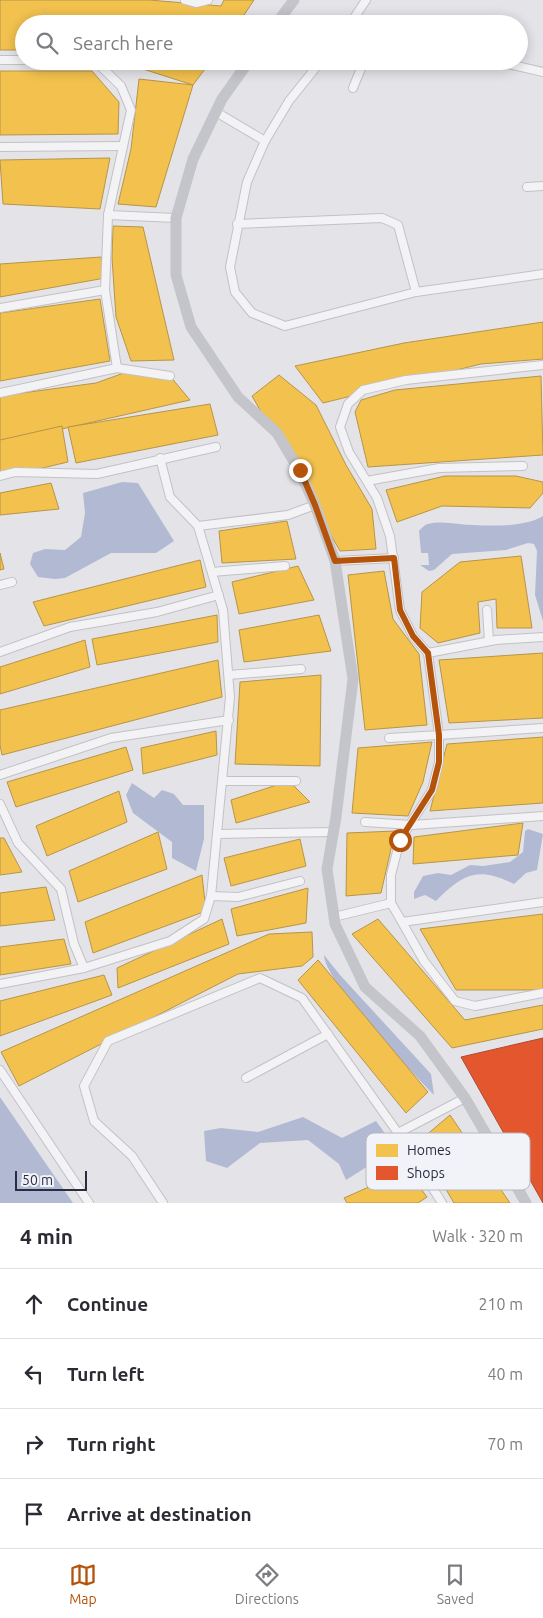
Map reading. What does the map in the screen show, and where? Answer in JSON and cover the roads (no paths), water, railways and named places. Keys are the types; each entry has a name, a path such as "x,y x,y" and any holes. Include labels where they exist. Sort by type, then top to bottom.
{"street":[{"path":"185,0 196,3 208,0"},
{"path":"283,15 294,0"},
{"path":"356,15 366,0"},
{"path":"0,60 15,60"},
{"path":"528,69 543,72"},
{"path":"104,70 121,86 131,110 108,215 105,290 117,368"},
{"path":"243,70 222,99 193,159 176,218 176,275 191,327 238,397 277,433 300,470 335,561 352,678 334,832 327,869 335,924 365,987 420,1036 465,1098 485,1133"},
{"path":"314,70 289,101 265,141 247,182 237,224 230,267 235,292 252,314 285,326 416,292 543,274"},
{"path":"352,88 360,70"},
{"path":"216,112 265,141"},
{"path":"0,147 123,146"},
{"path":"527,187 543,186"},
{"path":"108,215 176,218"},
{"path":"237,224 382,218 398,225 416,292"},
{"path":"0,308 105,290"},
{"path":"543,366 406,380 363,390 348,404 340,427 349,452 377,498 390,536 400,610 413,636 428,653 439,735 439,762 432,790 412,825 400,840 391,875 391,903 424,961 455,1001 475,1006 543,993"},
{"path":"0,393 117,368 170,376"},
{"path":"0,476 15,472 97,474 160,458 216,447"},
{"path":"0,984 84,968 170,941 204,919 211,896 229,720 229,675 223,610 198,526 170,497 160,458"},
{"path":"367,481 438,468 523,466"},
{"path":"198,526 288,515 315,505"},
{"path":"335,561 394,558"},
{"path":"212,572 285,566"},
{"path":"0,585 12,582"},
{"path":"0,652 70,627 157,612 219,595"},
{"path":"487,610 488,642"},
{"path":"428,653 488,642 543,637"},
{"path":"229,675 301,669"},
{"path":"0,775 111,738 229,720"},
{"path":"389,738 543,728"},
{"path":"222,781 296,781"},
{"path":"0,804 18,843 61,889 74,944 84,968"},
{"path":"365,822 412,825 543,816"},
{"path":"217,834 334,832"},
{"path":"211,896 238,897 300,882"},
{"path":"402,922 543,902"},
{"path":"334,917 391,903"},
{"path":"163,1203 132,1156 94,1121 84,1086 108,1041 260,978 302,998 398,1133 465,1098"},
{"path":"246,1078 328,1034"},
{"path":"0,1070 89,1203"},
{"path":"433,1190 440,1202"},
{"path":"518,1190 526,1203"}],"water":[{"path":"122,482 138,483 174,541 156,553 111,553 65,578 38,577 30,564 33,553 45,549 65,550 81,537 85,513 83,493"},
{"path":"543,516 543,621 535,595 537,551 534,544 528,543 506,550 452,554 434,570 429,571 420,565 429,565 428,553 421,553 419,531 427,524 439,522 509,525 536,520"},
{"path":"132,783 154,798 162,790 174,794 183,805 204,805 204,839 196,871 172,858 172,842 133,813 126,795"},
{"path":"528,829 543,834 537,870 526,873 514,884 490,875 480,874 471,876 454,884 436,901 425,895 414,899 414,892 423,876 438,873 451,875 470,865 483,866 510,862 523,852 525,831"},
{"path":"324,955 431,1074 434,1095 353,1005 328,968"},
{"path":"0,1097 73,1203 0,1203"},
{"path":"303,1117 342,1138 376,1121 385,1133 366,1133 366,1167 346,1180 339,1164 308,1140 260,1143 227,1168 206,1161 204,1131 221,1128 258,1132"}]}
